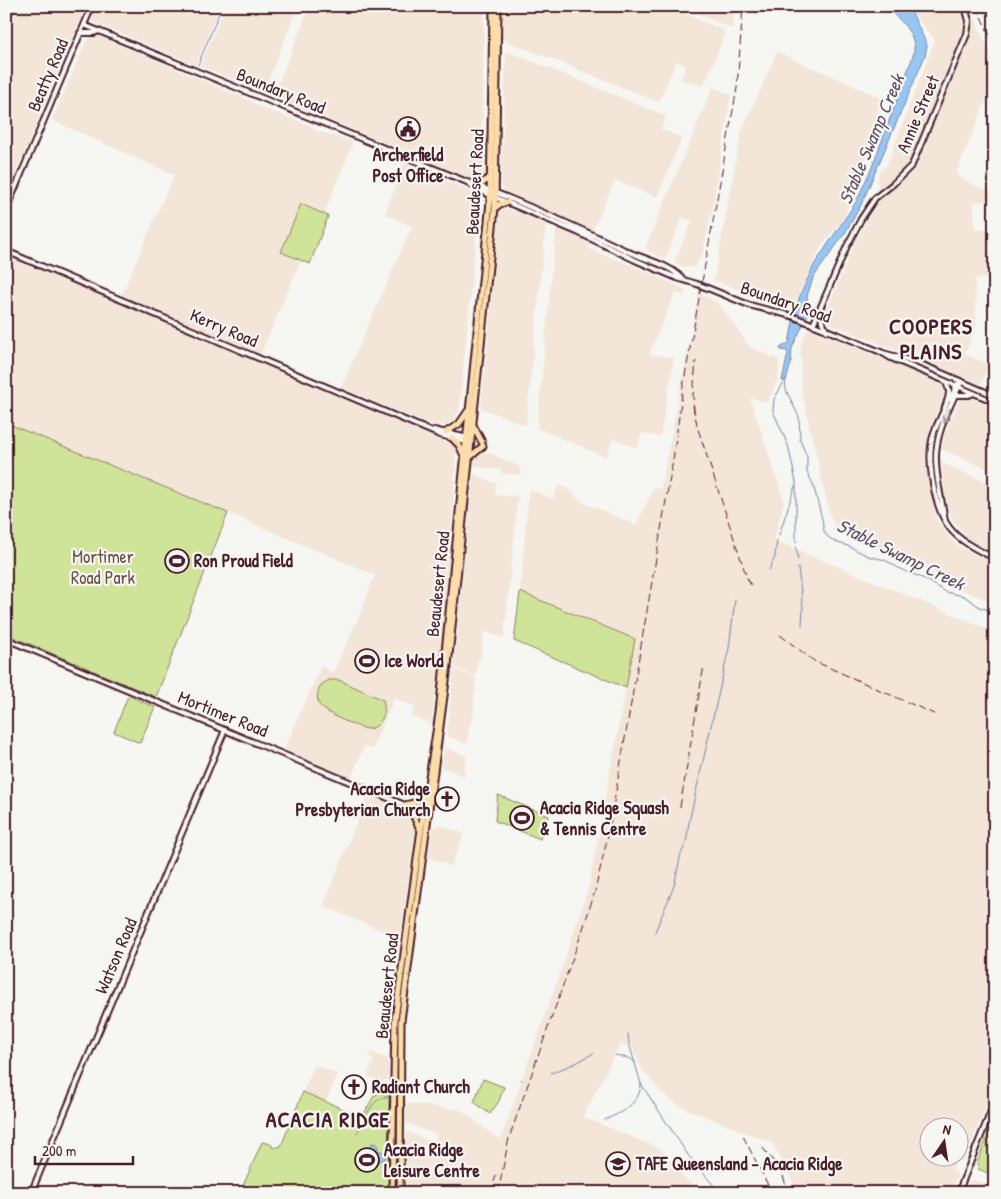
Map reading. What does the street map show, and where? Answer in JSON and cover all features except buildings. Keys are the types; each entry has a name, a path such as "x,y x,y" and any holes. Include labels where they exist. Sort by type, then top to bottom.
{"highway":[{"name":"Beaudesert Road","path":"468,440 473,425 495,208 490,177 493,6"},
{"name":"Beaudesert Road","path":"400,1193 401,1021 426,814 448,666 467,457 468,411 493,194 498,6"},
{"path":"479,186 490,177"},
{"path":"495,208 500,204 508,202"},
{"path":"446,432 459,424 468,411"},
{"path":"452,438 467,457 483,444 473,425"},
{"name":"Beaudesert Road","path":"392,1193 395,1019 421,830 426,814 426,794 439,713 467,457"},
{"path":"421,830 407,806 417,802 426,794"}],"main road":[{"name":"Beatty Road","path":"6,210 92,6"},
{"name":"Annie Street","path":"813,325 861,218 876,198 912,165 967,34 970,21 965,6"},
{"name":"Boundary Road","path":"84,24 493,194 566,222 710,290 749,305 792,316 995,402"},
{"path":"80,33 94,33 98,30"},
{"name":"Boundary Road","path":"467,182 638,261 677,278 682,278"},
{"name":"Kerry Road","path":"6,251 432,430 452,438 468,440"},
{"path":"820,310 822,322 827,330"},
{"name":"Boundary Road","path":"880,352 916,362 995,396"},
{"path":"945,381 949,392 934,430 930,452 935,500 940,515 953,532 966,544 995,558"},
{"path":"945,403 951,398 960,381"},
{"path":"945,521 938,482 936,454 941,431 956,395 957,387"},
{"path":"956,395 974,393"},
{"name":"Kerry Road","path":"432,430 446,432 468,440"},
{"name":"Mortimer Road","path":"6,639 426,814"},
{"name":"Watson Road","path":"31,1193 225,730"},
{"path":"958,1193 995,1101"}],"shaded area":[{"path":"6,6 86,6 6,197"},
{"path":"97,6 220,6 196,65 91,21"},
{"path":"225,6 298,6 264,91 200,66"},
{"path":"310,6 484,6 482,131 485,141 485,175 482,180 471,179 273,96"},
{"path":"503,6 666,6 723,30 725,34 703,87 681,79 686,65 676,61 659,102 502,39"},
{"path":"680,6 734,6 733,29"},
{"path":"904,6 969,6 995,63 995,78 956,174 971,184 993,192 995,196 995,200 974,202 975,229 995,229 995,277 975,279 976,325 965,354 989,365 981,384 828,323 824,316 855,243 875,206 879,172 887,165 935,40 911,11"},
{"path":"94,36 101,37 253,102 255,105 312,126 315,130 353,142 324,214 301,204 281,252 301,260 257,362 456,447 448,605 431,724 411,716 415,707 394,698 372,749 364,746 351,778 284,750 321,666 333,673 362,610 375,575 12,425 6,437 6,257 13,258 118,303 174,175 52,120 86,42"},
{"path":"506,51 666,116 661,129 682,138 657,197 615,180 593,230 506,193 501,185"},
{"path":"777,52 881,98 870,146 843,220 821,246 793,306 778,305 714,280 741,133"},
{"path":"713,87 731,95 712,211 702,255 694,267 684,267 674,262 692,221 682,217 665,259 647,250 646,246"},
{"path":"404,163 478,194 480,198 459,411 455,419 444,426 429,424 341,388 412,226 385,214"},
{"path":"503,207 546,223 526,425 481,408 500,210"},
{"path":"556,229 560,229 590,243 588,248 645,271 685,290 685,295 675,293 649,354 674,358 660,437 642,433 637,448 613,438 606,457 537,428"},
{"path":"699,293 718,303 750,347 779,360 778,380 767,402 750,398 784,501 774,540 995,632 995,1084 968,1151 968,1116 918,1116 918,1166 954,1166 952,1170 956,1172 957,1176 951,1193 796,1193 796,1187 772,1143 682,1107 660,1091 642,1069 632,1047 620,1044 583,1117 661,1149 685,1179 704,1193 405,1193 406,1133 408,1132 433,1143 437,1135 406,1123 405,1103 461,1110 501,1139 589,886 635,639 520,592 529,489 553,499 559,485 570,490 580,501 636,525 654,488 661,489"},
{"path":"808,328 936,381 943,387 944,395 930,429 925,458 935,514 938,523 955,544 995,563 995,603 940,581 941,575 838,531 830,516 801,388 801,345"},
{"path":"961,398 972,399 995,408 995,472 941,449 944,437"},
{"path":"482,453 489,453 520,467 520,475 501,473 501,470 474,466 477,456"},
{"path":"942,463 995,486 995,552 977,545 968,539 952,518 946,506"},
{"path":"473,474 496,483 495,495 518,497 504,638 484,631 481,658 478,659 476,676 455,668 454,665"},
{"path":"454,669 476,678 473,718 469,725 467,744 447,736"},
{"path":"444,747 466,756 464,776 441,767"},
{"path":"370,796 399,808 414,826 415,834 400,938 323,906 367,797"},
{"path":"440,825 464,834 451,866 428,857 433,828"},
{"path":"371,1052 388,1059 388,1076 385,1081 367,1076 374,1060 369,1057"},
{"path":"315,1065 337,1074 326,1102 303,1092"},
{"path":"973,1181 995,1188 995,1193 964,1193 969,1182"}],"green space":[{"path":"301,204 328,216 310,264 281,252"},
{"name":"Mortimer Road Park","path":"11,425 228,513 156,697 6,634 6,437"},
{"path":"520,592 635,639 626,688 514,641"},
{"path":"329,680 339,680 383,700 384,712 378,724 370,729 365,729 334,716 322,707 318,702 318,692 321,685"},
{"path":"129,696 155,707 140,743 114,732"},
{"name":"Acacia Ridge Squash & Tennis Centre","path":"498,795 549,816 540,839 495,821"},
{"path":"483,1079 504,1087 499,1101 490,1114 474,1102"},
{"path":"303,1092 362,1117 374,1096 379,1093 389,1096 388,1193 240,1193 262,1142 271,1144 273,1148 281,1146"},
{"path":"993,1122 995,1122 995,1176 978,1169 977,1163"}],"water":[{"path":"884,6 904,6 911,11 927,45 925,56 861,205 845,233 813,278 807,296 808,314 792,348 791,363 786,381 782,381 788,353 780,348 789,343 796,306 801,293 814,265 856,202 872,167 913,56 914,46 910,33"},
{"path":"372,1143 377,1144 378,1150 386,1155 384,1160 380,1160 375,1165 370,1165 370,1159 375,1154 370,1148"}],"waterway":[{"path":"198,65 222,6"},
{"name":"Stable Swamp Creek","path":"785,380 786,390 799,417 800,440 807,457 807,472 813,484 824,531 827,536 835,542 868,556 885,560 902,570 925,579 946,592 964,596 981,608 995,611"},
{"path":"783,384 774,399 773,411 788,445 796,482 796,542"},
{"path":"779,535 795,486"},
{"path":"769,570 775,557 777,540"},
{"path":"796,547 798,560"},
{"path":"798,568 803,608 802,625"},
{"path":"655,932 674,886 681,854 686,843 689,822 729,648 735,600"},
{"path":"628,1034 641,1084 688,1155 720,1193"},
{"path":"551,1073 594,1053"},
{"path":"615,1055 631,1059 636,1063"},
{"path":"605,1120 624,1110 634,1102 640,1091 641,1084"},
{"path":"357,1133 373,1105 377,1101 389,1097"}],"taxiway":[{"path":"6,20 12,6"}],"railway":[{"path":"498,1193 509,1138 583,929 595,891 609,831 673,460 683,387 737,88 743,6"},
{"path":"976,6 995,47"},
{"path":"694,412 693,396 696,361"},
{"path":"693,406 698,429 747,578 752,587"},
{"path":"780,635 814,661 934,714"},
{"path":"680,807 704,665"},
{"path":"743,1136 772,1193"},
{"path":"762,1147 782,1172 788,1193"},
{"path":"490,1193 496,1176"}],"place":[{"name":"Archerfield Post Office","path":"408,129"},
{"name":"Ron Proud Field","path":"177,561"},
{"name":"Ice World","path":"367,661"},
{"name":"Acacia Ridge Presbyterian Church","path":"447,799"},
{"name":"Acacia Ridge Squash & Tennis Centre","path":"522,818"},
{"name":"Radiant Church","path":"354,1087"},
{"name":"Acacia Ridge Leisure Centre","path":"367,1160"},
{"name":"TAFE Queensland - Acacia Ridge","path":"618,1164"}],"district":[{"name":"COOPERS PLAINS","path":"931,338"},
{"name":"ACACIA RIDGE","path":"328,1119"}]}
